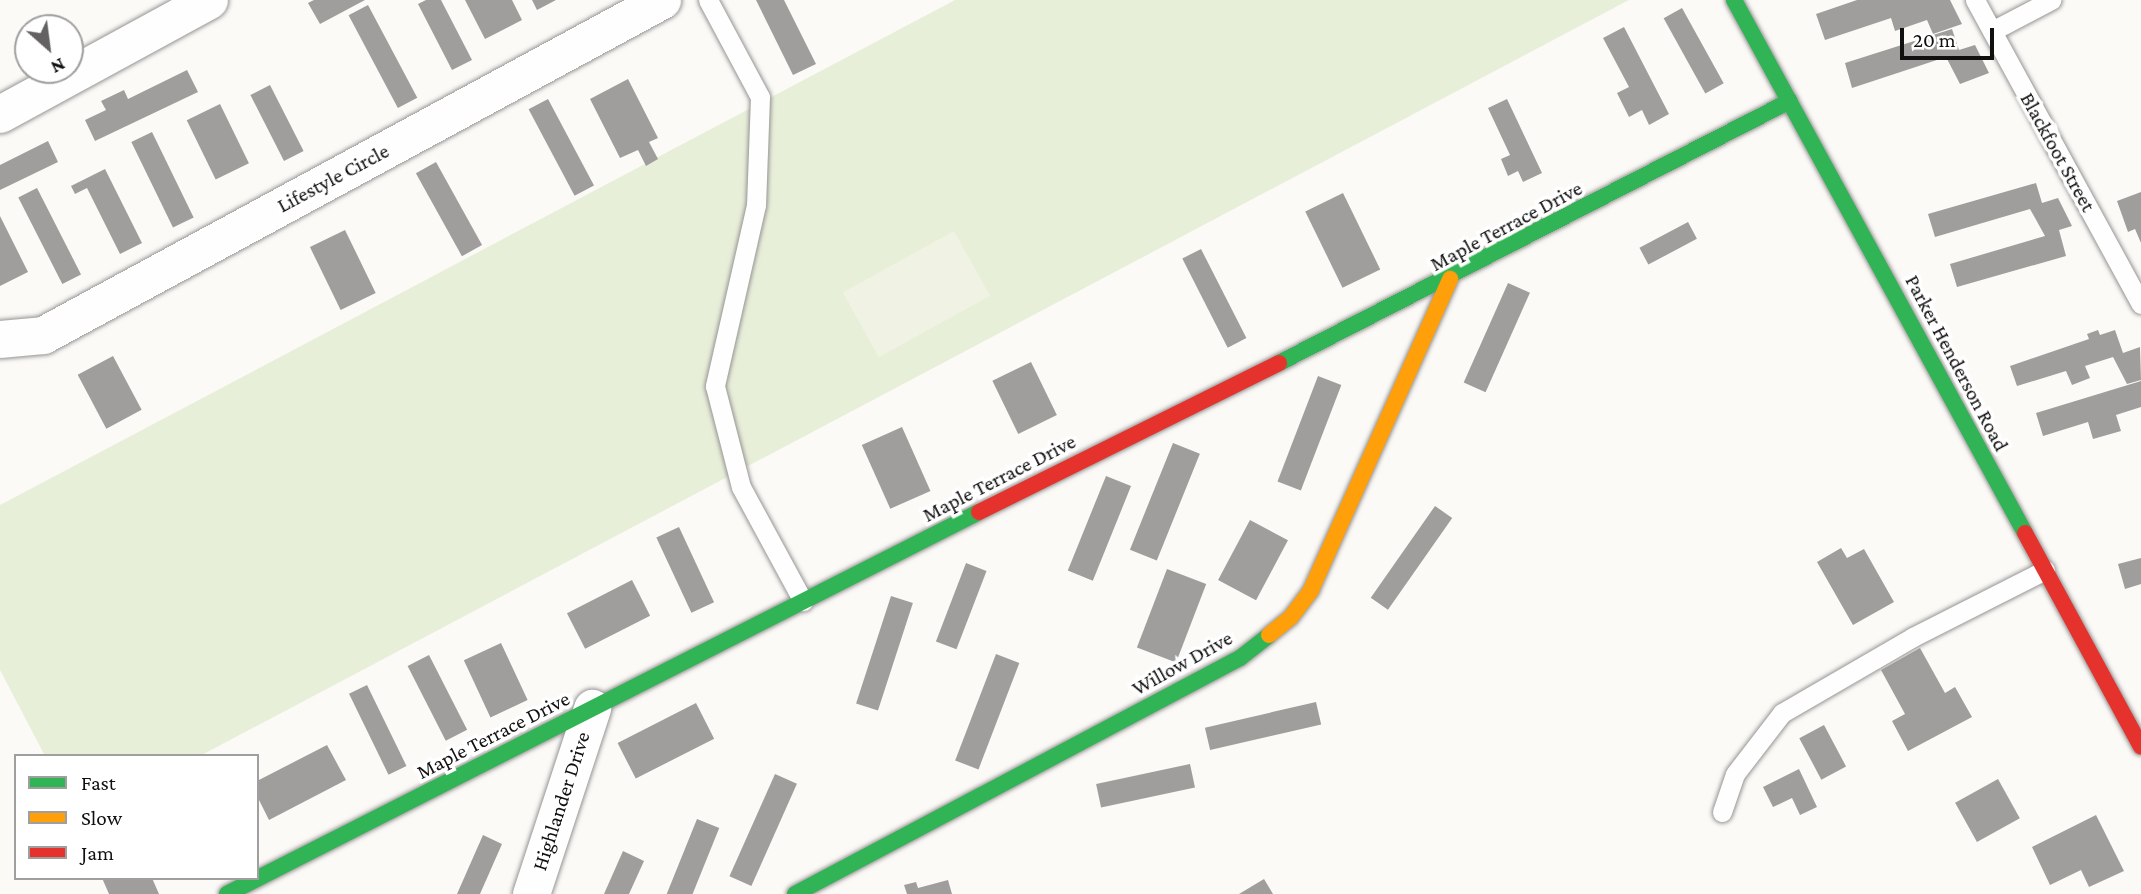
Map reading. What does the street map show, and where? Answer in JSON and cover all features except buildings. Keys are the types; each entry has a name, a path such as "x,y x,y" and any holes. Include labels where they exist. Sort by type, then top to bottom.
{"street":[{"path":"0,114 209,0"},
{"name":"Lifestyle Circle","path":"0,339 43,335 662,0"},
{"name":"Parker Henderson Road","path":"1734,0 2139,740"},
{"name":"Maple Terrace Drive","path":"259,878 803,601 1450,279 1790,101"},
{"name":"Willow Drive","path":"795,894 1240,658 1291,617 1311,590 1450,279"},
{"name":"Highlander Drive","path":"531,894 592,708"},
{"name":"Maple Terrace Drive","path":"227,894 254,880"}],"lane":[{"path":"708,0 760,97 756,205 715,386 741,487 803,601"},
{"name":"Blackfoot Street","path":"1975,0 2141,304"},
{"path":"1992,31 2051,0"},
{"path":"1722,812 1735,774 1782,713 1913,637 2045,570"}],"green space":[{"path":"955,0 1629,0 204,754 44,754 0,670 0,505"},
{"path":"954,231 990,296 879,357 843,293"}],"traffic: fast":[{"path":"1734,0 2025,533"},
{"path":"1279,363 1790,101"},
{"path":"259,878 979,512"},
{"path":"795,894 1240,658 1269,635"},
{"path":"227,894 255,880"}],"traffic: slow":[{"path":"1269,635 1291,617 1311,590 1450,279"}],"traffic: jam":[{"path":"979,512 1279,363"},
{"path":"2025,533 2141,747"}]}
